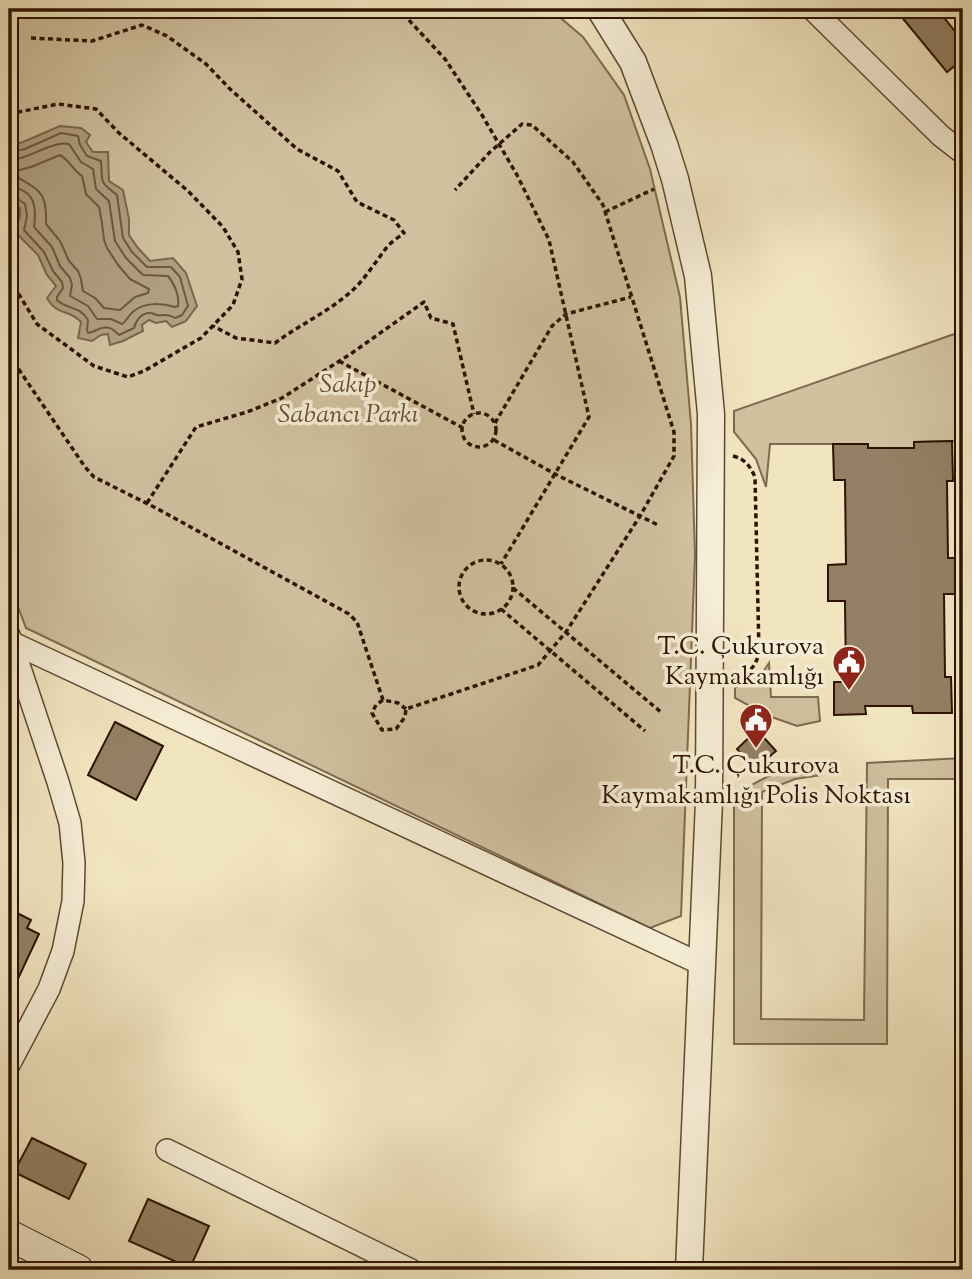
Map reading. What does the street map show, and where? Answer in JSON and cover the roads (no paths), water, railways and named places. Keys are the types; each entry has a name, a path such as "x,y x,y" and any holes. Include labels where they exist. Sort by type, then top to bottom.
{"main road":[{"path":"9,1235 78,1270"}],"street":[{"path":"600,9 633,62 675,179 698,276 711,414 709,801 689,1270"},
{"path":"812,9 941,136 963,153"},
{"path":"11,638 703,965"},
{"path":"9,1065 48,989 63,950 73,901 74,863 70,823 11,638"},
{"path":"167,1150 411,1270"}],"water":[{"path":"60,126 81,128 90,135 86,142 93,152 108,152 109,181 123,190 129,219 129,235 150,261 173,258 186,273 197,306 186,321 172,327 166,321 156,323 149,320 142,325 143,331 110,345 108,334 92,341 78,338 81,322 55,308 47,298 56,286 47,275 38,255 15,232 20,208 9,202 9,146"}],"place":[{"name":"T.C. Çukurova Kaymakamlığı","path":"849,692"},
{"name":"T.C. Çukurova Kaymakamlığı Polis Noktası","path":"756,750"}],"park label":[{"name":"Sakıp Sabancı Parkı","path":"348,400"}]}
